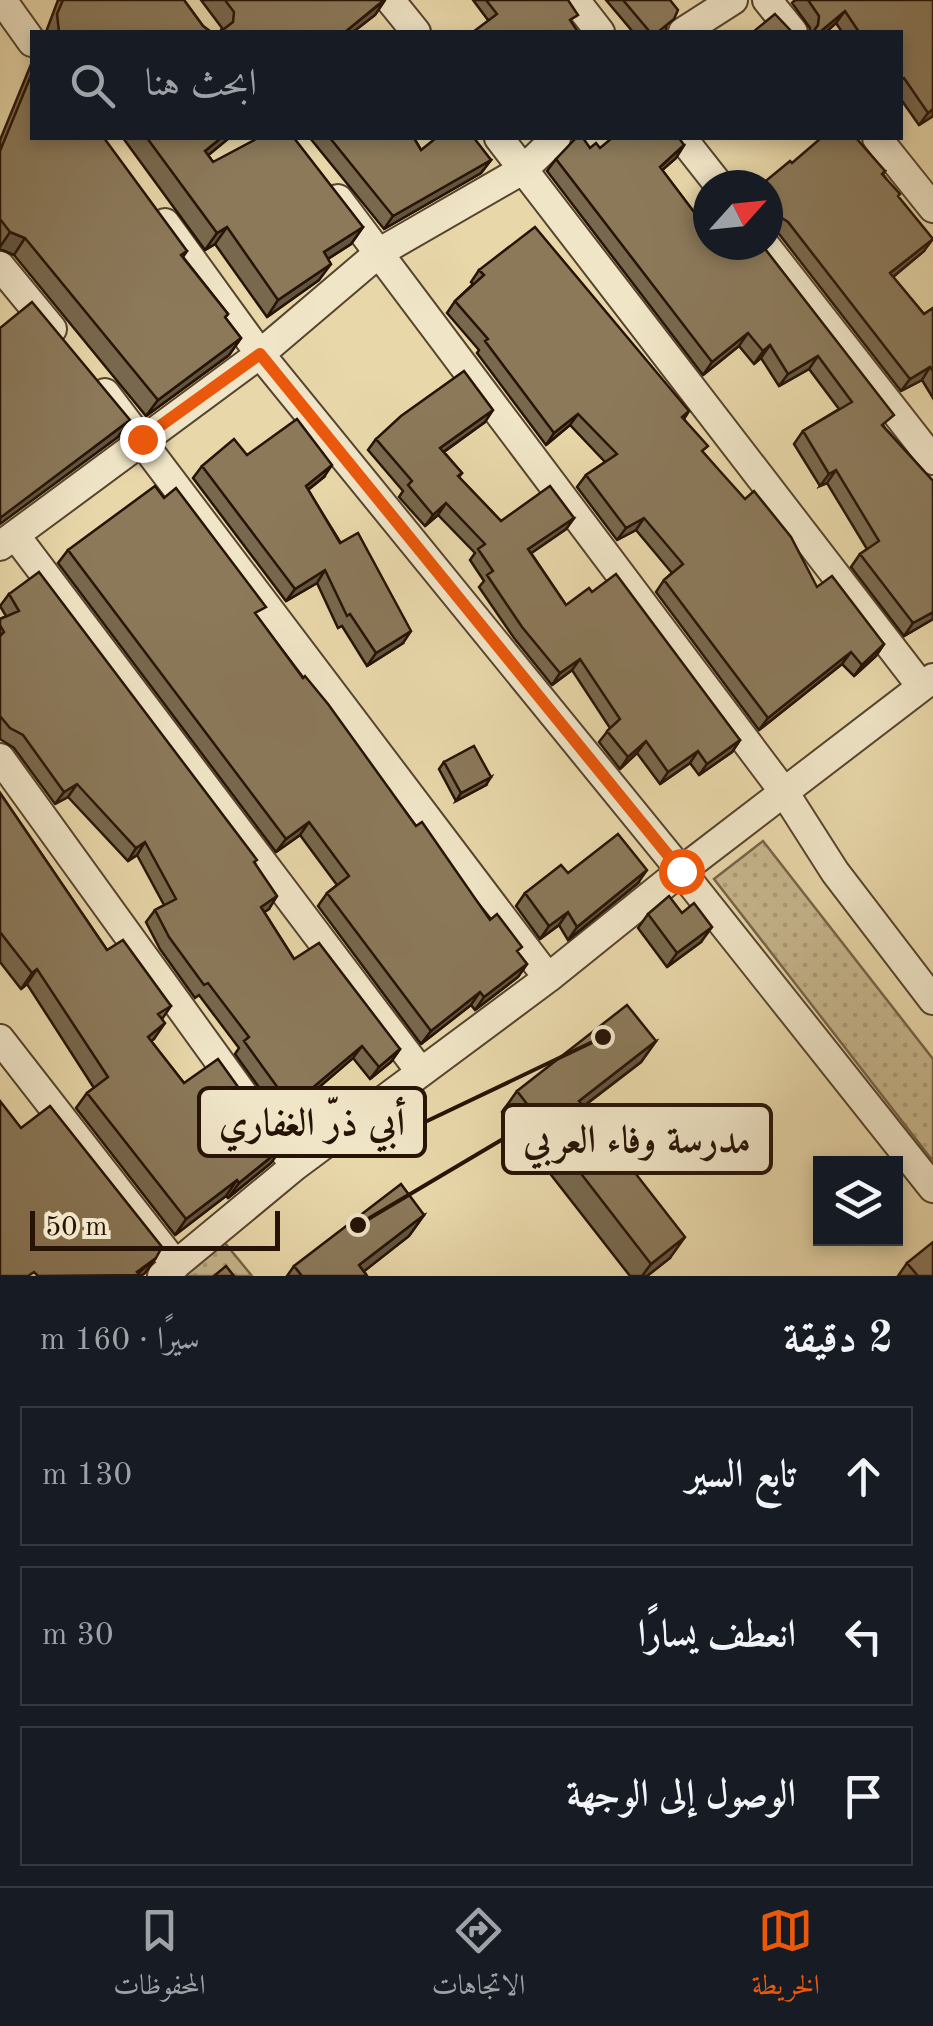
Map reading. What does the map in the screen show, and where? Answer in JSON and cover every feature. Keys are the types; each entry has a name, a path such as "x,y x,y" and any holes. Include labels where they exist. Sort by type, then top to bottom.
{"street":[{"path":"2,0 30,39"},
{"path":"390,0 414,30"},
{"path":"575,0 598,30"},
{"path":"685,30 733,0"},
{"path":"767,0 791,30"},
{"path":"0,1039 169,1270 295,1166 548,978 927,682 501,140"},
{"path":"420,1072 8,541 260,354 380,252 524,169 554,140"},
{"path":"684,140 707,170"},
{"path":"879,140 933,208"},
{"path":"323,180 784,792 835,872 933,1000"},
{"path":"148,199 260,354 933,1188"},
{"path":"778,260 933,460"},
{"path":"0,266 142,439 548,978"},
{"path":"0,758 295,1166"}],"shaded area":[{"path":"763,841 933,1059 933,1161 714,879"},
{"path":"225,1243 252,1276 183,1276"}],"building":[{"path":"63,0 184,0 208,30 59,30 57,14"},
{"path":"225,0 384,0 347,30 223,30 233,22 234,12"},
{"path":"486,0 568,0 578,15 570,20 577,30 476,30 497,14"},
{"path":"623,0 670,0 678,10 674,19 660,30 648,30"},
{"path":"808,0 933,0 933,109 928,113 903,78 903,30 858,30 845,11 822,30 814,30 819,16"},
{"path":"775,14 790,30 755,30"},
{"path":"30,78 30,140 105,140 187,251 181,255 228,314 225,317 241,338 158,400 25,238 10,232 0,219 0,151"},
{"path":"148,140 219,140 205,151 213,162 254,140 296,140 363,227 324,252 331,264 278,300 227,227 217,233"},
{"path":"332,140 415,140 421,150 434,140 476,140 491,160 393,216"},
{"path":"574,140 584,140 590,148 596,143 600,148 610,140 680,140 684,145 660,167 693,211 693,260 774,260 894,415 882,425 933,481 933,612 913,623 860,554 879,541 836,470 829,474 803,431 852,402 818,356 788,374 770,345 763,351 748,333 712,362 556,159"},
{"path":"819,140 858,140 933,239 890,273 924,314 933,308 933,371 930,367 910,379 783,219 783,170 779,170"},
{"path":"535,227 689,411 682,417 708,446 702,451 745,499 754,491 791,537 817,587 832,576 884,644 862,665 851,652 768,718 664,580 683,564 644,518 626,528 586,475 617,454 578,414 554,433 485,341 488,339 455,301 484,275 479,270"},
{"path":"32,302 130,420 0,518 0,328"},
{"path":"464,371 493,410 440,448 462,473 458,476 501,521 550,486 574,518 528,549 566,605 616,574 740,740 707,764 698,751 668,772 646,741 628,757 607,731 620,719 580,659 560,673 487,575 493,571 478,549 485,544 446,503 433,515 408,485 412,481 376,439"},
{"path":"297,419 332,465 306,486 340,543 358,533 411,631 376,653 350,614 347,616 325,570 295,589 202,466 234,439 247,455"},
{"path":"155,486 164,498 176,488 266,607 255,613 303,678 328,704 416,826 422,822 490,920 497,914 522,947 517,951 527,964 484,997 480,992 431,1031 327,893 349,876 309,822 286,839 68,550"},
{"path":"39,572 257,860 254,862 277,896 261,907 294,959 319,943 400,1049 379,1067 362,1046 291,1106 244,1041 249,1037 169,937 155,910 176,899 145,842 136,848 77,784 64,792 23,735 0,716 0,636 4,632 0,619 19,611 9,594"},
{"path":"474,746 491,777 461,793 444,762"},
{"path":"0,793 107,950 123,940 171,1006 158,1014 165,1023 148,1037 184,1083 218,1059 282,1148 186,1219 87,1093 108,1077 37,969 32,973 0,932"},
{"path":"618,834 647,870 577,927 568,912 549,926 525,893 561,865 568,873"},
{"path":"669,896 682,913 694,903 712,927 677,953 648,914"},
{"path":"627,1005 656,1041 579,1101 685,1237 651,1264 517,1091"},
{"path":"0,1101 21,1128 50,1106 162,1247 156,1258 137,1272 140,1275 38,1276 34,1272 28,1276 0,1276"},
{"path":"401,1184 424,1215 359,1265 367,1276 302,1276 294,1266"},
{"path":"933,1242 933,1276 918,1276 907,1263"},
{"path":"226,1266 234,1276 214,1276"}],"place":[{"name":"أبي ذرّ الغفاري","path":"603,1037"},
{"name":"مدرسة وفاء العربي","path":"358,1225"}],"route":[{"path":"142,439 260,354 681,871"}]}
